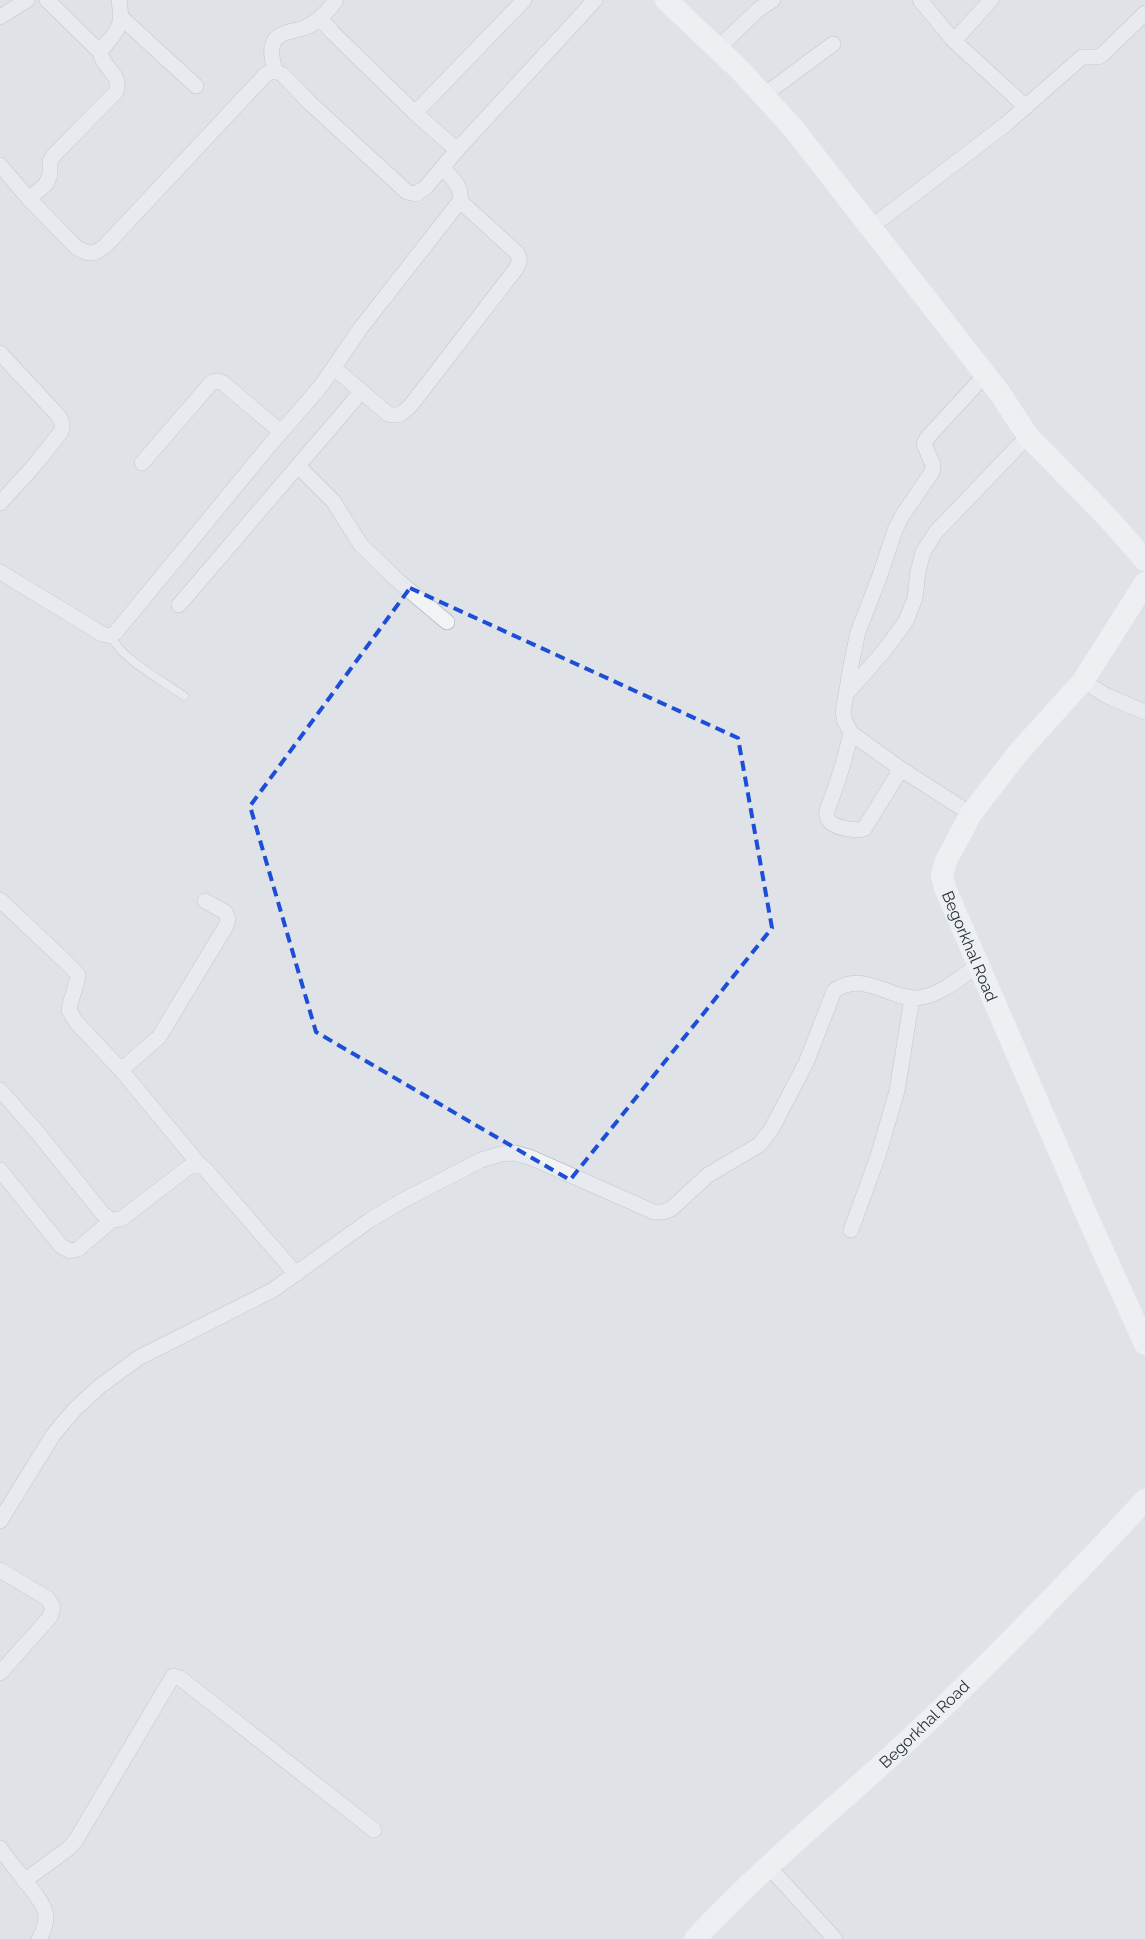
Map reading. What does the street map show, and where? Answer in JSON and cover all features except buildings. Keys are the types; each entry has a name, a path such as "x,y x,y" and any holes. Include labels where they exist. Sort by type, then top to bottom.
{"street":[{"path":"0,17 28,0"},
{"path":"29,199 46,184 50,175 50,160 116,92 118,84 117,78 102,62 100,52 47,0"},
{"path":"100,52 117,31 122,18 119,0"},
{"path":"336,0 320,18 304,28 282,34 274,41 271,52 275,70 283,75 309,102 407,192 416,194 426,187 457,150 595,0"},
{"path":"415,112 524,0"},
{"path":"717,49 759,9 773,0"},
{"path":"920,0 954,41 1026,107"},
{"path":"954,41 990,0"},
{"path":"669,1 764,95 824,165 999,392 1028,436 1108,518 1145,560"},
{"path":"871,227 1005,126 1074,62 1082,57 1098,57 1139,29 1145,13"},
{"path":"122,18 196,86"},
{"path":"320,18 332,32 415,112 457,150"},
{"path":"764,95 833,44"},
{"path":"0,165 29,199 76,247 85,253 96,253 105,246 266,74 275,70"},
{"path":"0,572 102,634 111,636 116,632 321,386 360,329 460,201 461,192 459,186 443,168"},
{"path":"334,368 388,414 395,416 401,414 411,405 519,262 520,257 516,252 460,201"},
{"path":"0,353 55,412 62,421 63,426 33,467 0,503"},
{"path":"971,814 901,769 851,733 845,722 843,712 858,632 895,530 902,516 932,472 933,465 924,444 927,438 985,375"},
{"path":"142,464 212,382 218,381 223,383 281,432"},
{"path":"179,605 361,392"},
{"path":"847,693 884,652 906,621 914,598 923,552 936,532 1028,436"},
{"path":"298,466 333,500 361,545 397,580 446,622"},
{"name":"Begorkhal Road","path":"1145,583 1084,681 1018,752 971,814 946,861 942,875 944,888 977,966 1013,1043 1084,1209 1145,1344"},
{"path":"1084,681 1107,696 1145,712"},
{"path":"851,733 836,787 827,811 827,818 832,824 856,831 864,829 901,769"},
{"path":"0,900 78,975 76,987 70,998 69,1010 76,1022 121,1070 199,1164 296,1274"},
{"path":"121,1070 160,1037 226,926 228,919 225,912 205,901"},
{"path":"0,1521 53,1435 75,1409 100,1386 140,1357 273,1290 370,1220 400,1202 481,1160 501,1154 515,1153 532,1158 654,1212 663,1212 671,1209 708,1175 759,1145 771,1130 806,1063 834,991 842,986 858,983 912,998 922,998 933,994 977,966"},
{"path":"851,1230 878,1156 897,1091 912,998"},
{"path":"0,1090 103,1214 112,1220"},
{"path":"0,1170 62,1246 70,1250 78,1249 112,1220 122,1219 189,1167 199,1164"},
{"name":"Begorkhal Road","path":"695,1939 768,1866 903,1745 1006,1645 1145,1500"},
{"path":"0,1570 47,1598 52,1607 50,1617 0,1674"},
{"path":"24,1881 69,1848 76,1840 173,1676 180,1678 374,1830"},
{"path":"0,1848 42,1904 46,1915 45,1926 39,1939"},
{"path":"768,1866 835,1939"}],"lane":[{"path":"111,636 114,645 184,696"}],"highlighted area":[{"path":"410,588 738,738 772,928 570,1180 316,1032 250,806"}]}
